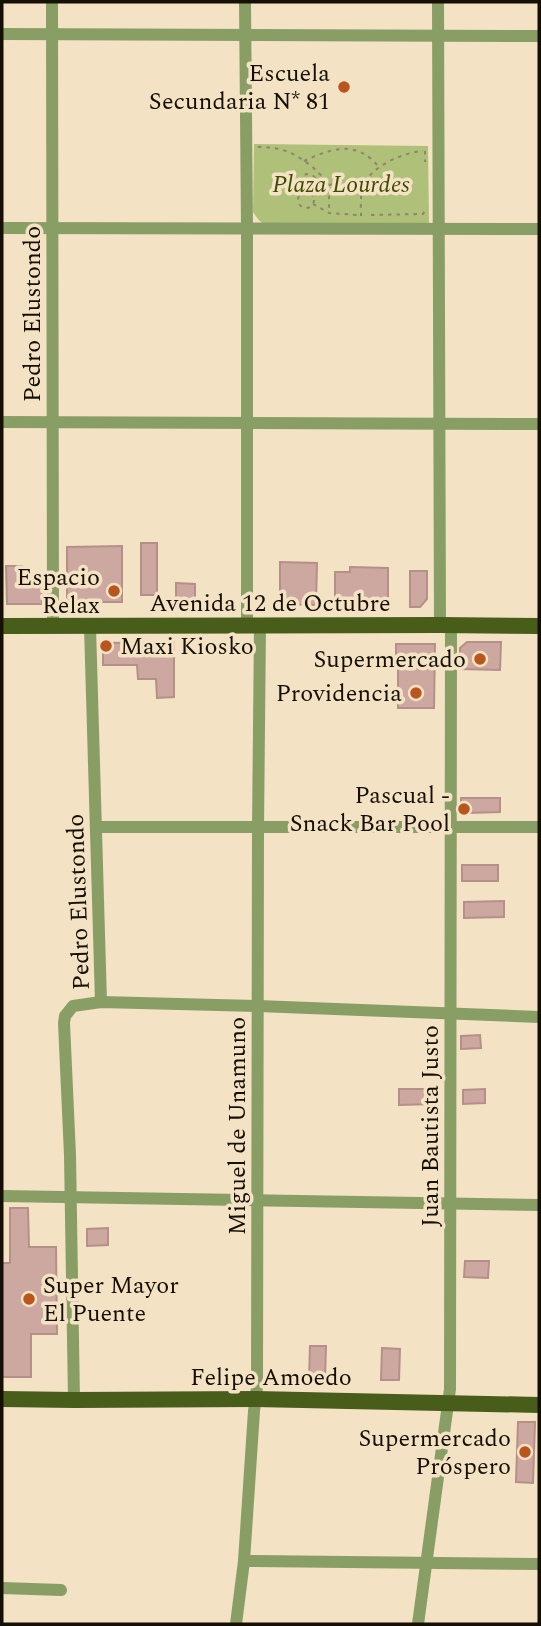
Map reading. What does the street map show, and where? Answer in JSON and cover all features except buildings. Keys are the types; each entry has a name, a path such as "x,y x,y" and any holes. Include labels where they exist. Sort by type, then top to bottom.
{"main road":[{"name":"Avenida 12 de Octubre","path":"2,626 539,626"},
{"name":"Felipe Amoedo","path":"2,1399 256,1399 539,1405"}],"street":[{"name":"Pedro Elustondo","path":"52,2 53,626"},
{"name":"Miguel de Unamuno","path":"236,1624 244,1561 257,1387 259,1200 258,828 247,424 245,2"},
{"name":"Juan Bautista Justo","path":"418,1624 449,1402 450,1378 450,826 439,424 438,2"},
{"path":"2,34 539,36"},
{"path":"2,228 539,229"},
{"path":"2,422 539,424"},
{"name":"Pedro Elustondo","path":"74,1400 65,1016 73,1006 102,1002 90,626"},
{"path":"97,827 539,827"},
{"path":"102,1002 539,1017"},
{"path":"2,1196 539,1205"},
{"path":"244,1561 539,1563"},
{"path":"2,1588 61,1590"}],"path":[{"path":"246,147 285,150 324,178 328,186 328,229"},
{"path":"303,161 346,148 369,156 379,168"},
{"path":"361,216 363,185 379,168 408,152 421,150 425,150 425,162"},
{"path":"313,204 307,208 299,203 300,195 306,191 312,189 316,183 311,174 303,175 300,185 306,191 313,196 313,204"},
{"path":"328,186 343,181 363,185"},
{"path":"313,204 329,213 361,216 423,215 426,209"}],"green space":[{"name":"Plaza Lourdes","path":"254,144 428,146 429,223 262,223 253,212"}],"place":[{"name":"Escuela Secundaria N* 81","path":"344,87"},
{"name":"Espacio Relax","path":"114,591"},
{"name":"Maxi Kiosko","path":"106,646"},
{"name":"Supermercado","path":"480,659"},
{"name":"Providencia","path":"416,693"},
{"name":"Pascual - Snack Bar Pool","path":"464,809"},
{"name":"Super Mayor El Puente","path":"29,1299"},
{"name":"Supermercado Próspero","path":"525,1452"}]}
